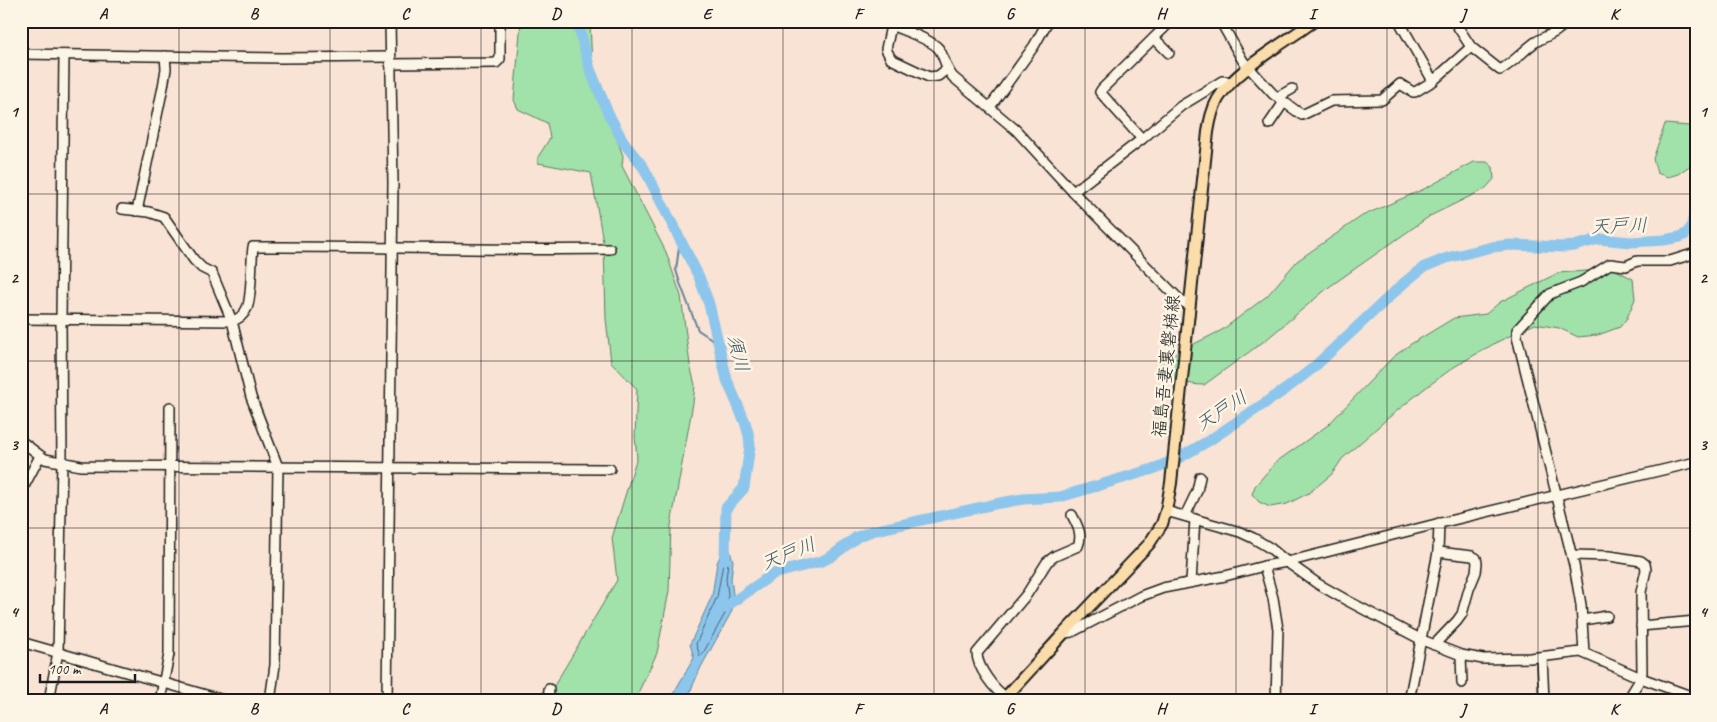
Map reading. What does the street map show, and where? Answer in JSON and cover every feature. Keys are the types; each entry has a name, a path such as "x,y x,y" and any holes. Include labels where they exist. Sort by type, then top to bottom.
{"main road":[{"name":"福島吾妻裏磐梯線","path":"1004,699 1149,544 1159,529 1166,511 1171,483 1211,113 1217,99 1230,83 1302,24 1314,21"}],"street":[{"path":"387,701 392,175 390,21"},
{"path":"21,54 496,63 500,59 500,21"},
{"path":"881,21 936,45 947,69 953,77 1016,130 1073,192 1171,291 1189,305"},
{"path":"990,107 1034,46 1048,21"},
{"path":"1155,21 1163,29"},
{"path":"1142,139 1100,92 1171,21"},
{"path":"1399,21 1432,81"},
{"path":"1454,21 1471,47 1500,70 1534,44 1558,31 1566,21"},
{"path":"1222,24 1243,61 1281,100 1302,115 1332,101 1382,100 1400,84 1413,92 1432,81 1471,47"},
{"path":"891,26 886,49 891,59 932,78 947,69"},
{"path":"1154,38 1169,53"},
{"path":"49,701 58,652 62,462 61,320 64,55"},
{"path":"138,211 165,75 165,56"},
{"path":"1073,192 1142,139 1181,106 1222,81 1230,83"},
{"path":"1269,124 1281,100 1292,89"},
{"path":"122,209 159,214 168,221 180,242 194,260 202,268 212,273 232,321 251,397 278,467 275,665 270,701"},
{"path":"21,319 232,321 243,315 249,304 253,247 610,249"},
{"path":"1584,653 1582,620 1572,555 1555,495 1517,337 1519,328 1550,294 1581,282 1610,264 1626,266 1637,262 1670,261 1696,253"},
{"path":"160,701 169,654 170,407"},
{"path":"21,441 40,456 83,466 610,469"},
{"path":"21,492 40,456"},
{"path":"1064,633 1072,632 1150,592 1287,562 1439,523 1696,462"},
{"path":"1185,516 1197,491 1200,477"},
{"path":"1166,511 1240,532 1270,548 1287,562 1336,594 1422,640 1461,655 1488,659 1584,653 1641,678 1696,698"},
{"path":"1004,699 989,681 978,661 977,653 1027,594 1049,559 1078,546 1081,539 1072,515"},
{"path":"1191,582 1195,519"},
{"path":"1409,701 1438,552 1439,523"},
{"path":"1434,645 1462,614 1476,572 1477,563 1476,558 1470,555 1438,552"},
{"path":"1572,555 1610,556 1644,563 1646,570 1641,592 1642,672 1641,678 1628,701"},
{"path":"1264,566 1273,598 1278,629 1276,701"},
{"path":"1582,620 1607,616"},
{"path":"1641,626 1696,621"},
{"path":"21,642 227,701"},
{"path":"1461,655 1462,683"},
{"path":"1542,657 1544,701"},
{"path":"548,701 549,689"}],"green space":[{"path":"521,21 590,21 592,67 623,156 622,166 666,252 681,296 690,365 695,385 693,403 671,525 669,591 657,653 637,695 631,701 549,701 551,691 617,580 612,538 637,457 635,437 637,389 611,362 606,319 604,247 591,173 538,163 538,157 550,138 547,123 518,109 514,100"},
{"path":"1665,124 1696,128 1696,157 1691,165 1678,174 1668,177 1657,173 1653,159"},
{"path":"1474,162 1487,162 1493,167 1494,179 1485,189 1430,216 1329,287 1267,339 1204,385 1182,382 1162,372 1160,361 1222,330 1267,296 1297,261 1362,216 1424,189"},
{"path":"1614,269 1633,279 1635,299 1627,318 1620,327 1598,335 1578,337 1559,328 1535,324 1497,342 1454,367 1424,389 1342,459 1332,474 1309,493 1287,504 1270,507 1259,502 1252,494 1255,486 1276,462 1328,425 1393,357 1411,344 1454,318 1486,314 1500,302 1558,273"}],"water":[{"path":"727,540 733,561 731,579 733,594 732,611 701,667 686,701 669,701 694,658 690,644 712,596 717,563"}],"waterway":[{"name":"須川","path":"577,21 590,69 608,113 624,143 644,168 699,277 709,304 727,380 749,436 750,446 744,488 726,508 725,559"},
{"name":"天戸川","path":"724,608 773,574 822,561 832,556 857,537 872,531 1000,503 1023,499 1060,497 1153,469 1179,458 1210,440 1286,389 1313,368 1405,282 1424,267 1447,258 1492,247 1510,245 1564,247 1599,239 1631,242 1680,237 1691,228 1696,207"},
{"path":"680,240 676,270 680,283 698,330 718,343"}]}
